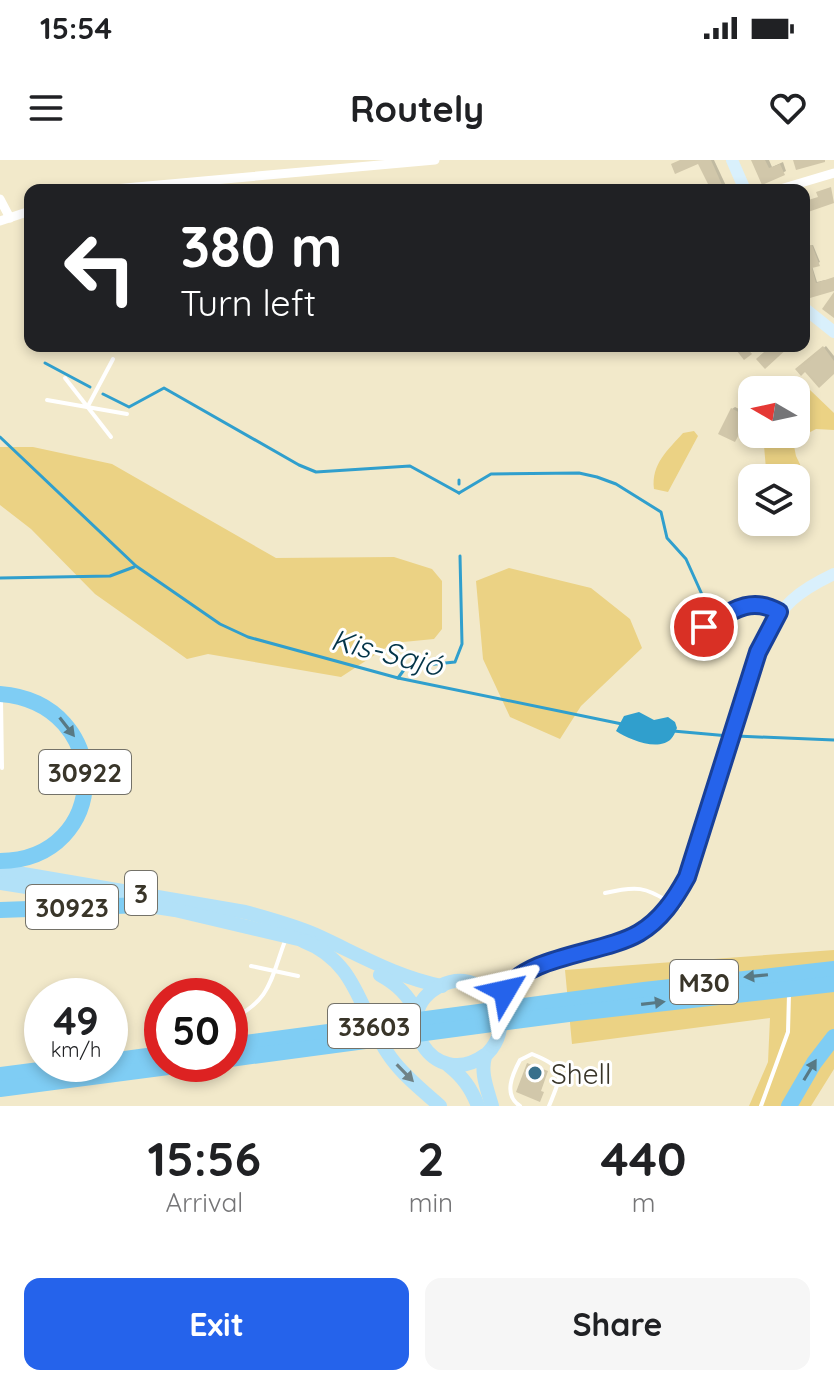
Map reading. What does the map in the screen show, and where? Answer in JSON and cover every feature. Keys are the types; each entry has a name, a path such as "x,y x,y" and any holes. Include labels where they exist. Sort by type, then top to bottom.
{"highway":[{"name":"30922","path":"0,861 22,859 54,844 73,822 83,801 85,781 79,746 66,724 38,703 17,695 1,694"},
{"name":"30923","path":"0,910 144,905"},
{"name":"M30","path":"576,1006 710,981 834,969"},
{"name":"M30","path":"248,1055 336,1038 576,1006 834,984"},
{"path":"789,1106 814,1063 834,1037"},
{"name":"M30","path":"248,1044 336,1038"},
{"path":"0,1089 144,1070"},
{"path":"0,1075 24,1072"}],"main road":[{"path":"732,160 742,184"},
{"path":"810,313 834,332"},
{"path":"478,985 497,984 558,959 609,945 636,934 675,905 687,877 752,668 777,610 803,590 834,574"},
{"name":"3","path":"0,870 269,918 314,934 393,972 442,986 458,981 478,985"},
{"name":"3","path":"0,883 144,905 321,945 389,980 410,999 418,1014 416,1026 421,1044 434,1058 461,1075 478,1106"},
{"name":"3","path":"287,935 311,944"},
{"name":"33603","path":"311,944 330,956 349,976 391,1058 440,1106"},
{"path":"444,1063 466,1065 485,1055 497,1039 505,991 516,978"},
{"path":"478,985 494,1001 500,1020"},
{"path":"418,1014 425,997 442,986"},
{"path":"485,1055 484,1075 492,1106"}],"street":[{"path":"169,184 435,160"},
{"path":"797,184 834,173"},
{"path":"0,199 5,220 24,213"}],"lane":[{"path":"88,406 113,359"},
{"path":"65,378 111,437"},
{"path":"47,400 127,414"},
{"path":"763,641 774,633 792,598"},
{"path":"704,627 748,605 764,604 777,610 754,642 752,668"},
{"path":"1,694 2,768"},
{"path":"605,893 631,887 658,893 675,905"},
{"path":"248,1009 266,993 287,935"},
{"path":"251,966 298,976"},
{"path":"761,1106 788,1032 788,988"},
{"path":"520,1106 510,1097 509,1088 520,1060 532,1054 553,1063 559,1072 549,1106"}],"shaded area":[{"path":"810,390 834,413 834,430 816,429 810,432"},
{"path":"694,431 698,436 668,492 654,489 655,472 662,458 683,433"},
{"path":"0,447 33,447 112,464 276,558 394,557 432,569 442,581 442,629 434,639 393,643 341,677 208,654 187,659 95,594 31,529 0,505"},
{"path":"764,448 794,448 800,464 766,464"},
{"path":"509,568 591,588 630,619 642,648 581,706 560,739 510,717 483,659 476,581"},
{"path":"834,950 834,1069 811,1106 749,1106 768,1062 770,1018 572,1044 565,970"}],"water":[{"path":"639,712 654,720 668,717 675,722 677,728 672,738 665,743 651,744 616,731 624,716"}],"building":[{"path":"680,160 711,160 722,184 708,184 698,164 675,174 671,164"},
{"path":"751,160 765,160 769,168 780,164 785,175 762,184"},
{"path":"793,160 825,160 825,162 796,170"},
{"path":"831,187 834,203 810,211 810,199 818,197 816,192"},
{"path":"810,246 820,266 812,268 816,283 834,277 834,291 810,298"},
{"path":"834,292 834,318 822,309"},
{"path":"823,346 834,361 834,374 819,388 805,372 801,376 795,369"},
{"path":"738,352 752,354 744,360"},
{"path":"764,352 783,352 765,369 756,359"},
{"path":"731,408 738,412 738,436 735,442 718,434"},
{"path":"527,1063 548,1071 540,1102 516,1092"}],"waterway":[{"path":"45,363 90,387"},
{"path":"103,394 129,407 164,388 316,472 410,466 459,493"},
{"name":"Kis-Sajó","path":"0,437 136,566 220,624 248,637 398,678 622,724"},
{"path":"459,493 491,474 579,473 616,484 661,512 667,538 686,559 704,599"},
{"path":"398,678 406,667 455,662 462,644 460,556"},
{"path":"0,578 110,576 134,567"},
{"name":"Kis-Sajó","path":"673,731 729,736"},
{"name":"Kis-Sajó","path":"736,736 834,740"}],"place":[{"name":"Shell","path":"535,1073"}],"route":[{"path":"505,991 516,978 558,959 636,934 654,922 679,892 687,877 758,652 779,612 756,603 704,627"}]}
